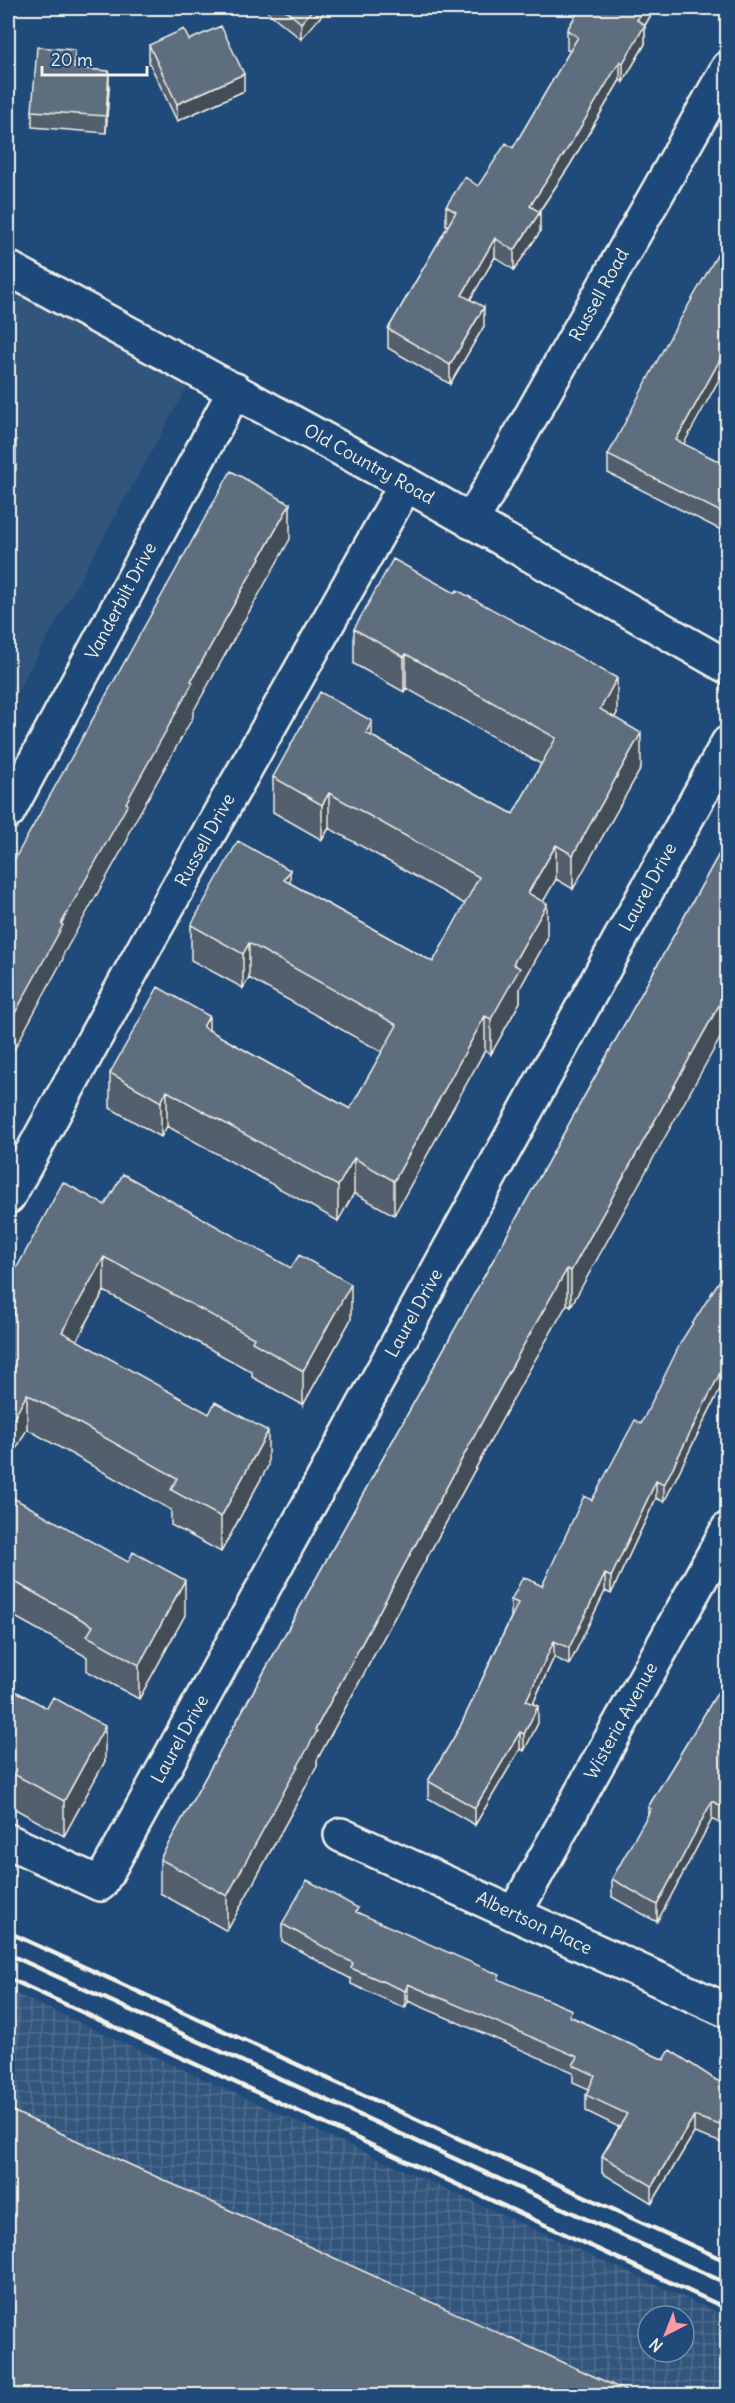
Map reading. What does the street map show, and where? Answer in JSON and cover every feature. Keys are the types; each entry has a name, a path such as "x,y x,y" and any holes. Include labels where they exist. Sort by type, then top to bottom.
{"street":[{"name":"Russell Road","path":"471,522 728,68"},
{"name":"Old Country Road","path":"8,268 406,483 728,667"},
{"name":"Vanderbilt Drive","path":"8,812 235,390"},
{"name":"Russell Drive","path":"8,1197 148,940 406,483"},
{"name":"Laurel Drive","path":"8,1840 100,1884 728,743"},
{"name":"Wisteria Avenue","path":"514,1914 728,1529"},
{"name":"Albertson Place","path":"341,1835 728,2012"}],"shaded area":[{"path":"8,269 197,370 8,708"},
{"path":"8,1990 727,2317 727,2395 8,2396"}],"building":[{"path":"283,8 314,8 301,23"},
{"path":"580,8 644,8 637,20 645,25 623,63 620,61 570,145 530,206 540,212 514,251 495,238 462,295 484,307 450,365 388,329 456,212 446,206 465,177 478,186 506,143 513,148 578,37 567,30"},
{"path":"221,26 244,74 177,104 149,45 184,29 189,40"},
{"path":"37,47 75,50 74,68 109,71 106,116 32,111"},
{"path":"724,243 728,246 728,345 676,440 728,466 728,520 721,516 723,513 608,455 665,346"},
{"path":"8,434 16,441 8,451"},
{"path":"231,471 290,504 191,681 193,682 8,1026 8,871"},
{"path":"393,559 455,593 457,590 617,678 600,709 641,733 573,855 556,845 528,893 547,904 513,964 520,968 491,1019 485,1016 394,1181 354,1158 338,1186 167,1091 161,1102 110,1073 158,987 209,1016 203,1027 350,1109 397,1025 249,943 243,954 191,925 238,841 290,870 284,880 433,962 479,877 329,793 322,805 273,777 320,692 372,721 366,733 513,814 556,738 406,654 404,657 354,629"},
{"path":"728,838 728,989 571,1271 567,1269 523,1346 227,1896 160,1859"},
{"path":"123,1174 291,1268 299,1255 351,1284 303,1371 252,1342 254,1338 104,1257 62,1332 209,1414 215,1402 268,1431 221,1517 171,1490 177,1478 27,1394 8,1429 8,1326 15,1312 8,1308 8,1284 63,1182 105,1205"},
{"path":"728,1223 728,1236 722,1232"},
{"path":"728,1267 728,1357 664,1485 656,1481 611,1577 605,1574 569,1648 554,1641 526,1701 538,1706 524,1734 520,1732 475,1808 428,1781 459,1729 518,1603 511,1600 523,1577 542,1586 584,1496 592,1500 635,1420 641,1424 682,1340"},
{"path":"8,1495 128,1562 133,1552 185,1580 139,1665 87,1636 93,1626 8,1578"},
{"path":"728,1673 728,1775 725,1779 728,1780 728,1810 712,1801 657,1905 612,1879 651,1809 648,1807"},
{"path":"8,1687 47,1708 53,1697 105,1726 64,1801 8,1771"},
{"path":"307,1880 358,1908 356,1912 500,1975 498,1979 572,2010 569,2016 664,2060 670,2050 716,2080 728,2085 728,2128 694,2116 652,2186 602,2156 627,2114 586,2095 595,2075 573,2065 578,2057 408,1984 405,1991 351,1968 353,1963 282,1924"},
{"path":"8,2109 637,2396 8,2396"}],"railway":[{"path":"8,1932 728,2262"},
{"path":"8,1954 728,2284"},
{"path":"8,1978 728,2309"}]}
